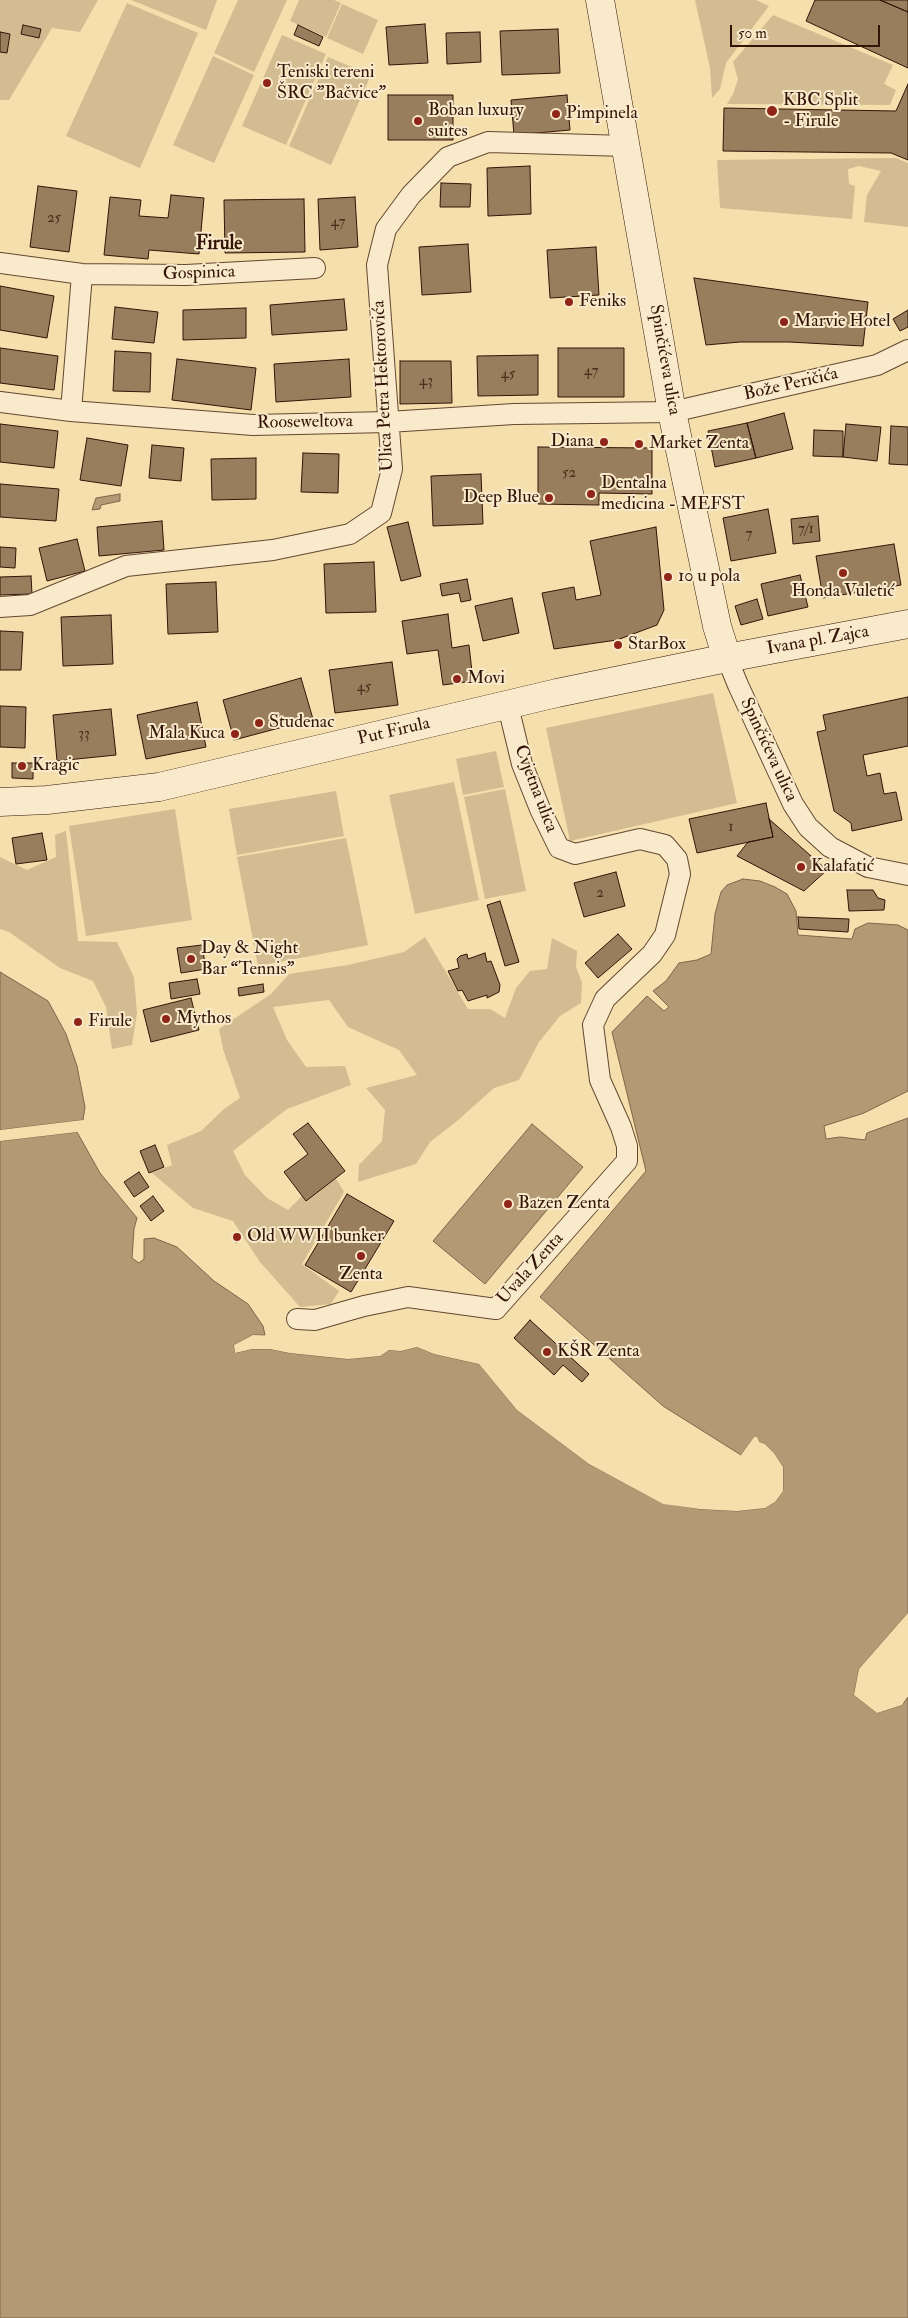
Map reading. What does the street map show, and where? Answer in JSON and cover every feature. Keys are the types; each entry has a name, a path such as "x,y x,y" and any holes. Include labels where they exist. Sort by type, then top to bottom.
{"street":[{"name":"Spinčićeva ulica","path":"600,0 672,412 717,626 727,658 793,804 808,828 830,847 868,868 908,876"},
{"name":"Ulica Petra Hektorovića","path":"0,607 30,605 126,566 273,550 350,534 381,513 392,469 377,265 386,229 410,195 448,157 488,142 626,146"},
{"name":"Gospinica","path":"0,263 82,274 186,275 315,268"},
{"path":"71,410 82,274"},
{"name":"Bože Peričića","path":"672,412 877,366 908,350"},
{"name":"Rooseweltova","path":"0,402 71,410 253,424 388,422 514,414 672,412"},
{"name":"Ivana pl. Zajca","path":"727,658 908,624"},
{"name":"Put Firula","path":"0,802 47,800 159,787 557,693 727,658"},
{"name":"Cvjetna ulica","path":"508,706 522,764 540,809 559,848 575,854 640,840 665,845 677,859 680,874"},
{"name":"Uvala Zenta","path":"297,1319 315,1320 364,1306 408,1297 496,1309 627,1161 627,1146 621,1127 600,1080 593,1025 604,999 652,954 665,935 680,874"}],"shaded area":[{"path":"0,0 98,0 80,32 52,28 9,100 0,100"},
{"path":"131,0 217,0 206,30"},
{"path":"238,0 287,0 254,72 214,53"},
{"path":"299,0 334,0 341,3 326,37 290,21"},
{"path":"695,0 756,0 769,6 726,63 720,89 712,98 710,68"},
{"path":"127,3 198,33 140,168 66,136"},
{"path":"342,4 378,20 363,54 327,38"},
{"path":"773,15 893,65 884,84 896,90 890,105 727,104 738,79 733,62"},
{"path":"282,35 326,54 286,145 242,126"},
{"path":"213,56 254,75 214,163 173,145"},
{"path":"328,57 371,75 331,165 289,146"},
{"path":"896,158 908,163 908,227 864,222 867,195 881,171 859,166 848,169 849,184 855,186 852,219 720,208 717,160"},
{"path":"120,494 120,501 101,505 100,509 92,510 96,498"},
{"path":"713,693 737,803 570,841 546,728"},
{"path":"496,751 504,787 463,795 456,759"},
{"path":"454,782 479,900 415,914 389,795"},
{"path":"505,789 526,891 485,899 464,797"},
{"path":"336,791 344,836 237,855 229,809"},
{"path":"175,809 192,920 86,936 69,826"},
{"path":"66,831 78,941 117,942 134,977 137,1013 132,1045 112,1049 106,1007 93,981 60,968 9,932 0,929 0,857 27,870 56,857 55,835"},
{"path":"346,838 368,945 258,966 237,857"},
{"path":"743,879 760,881 787,894 796,911 798,935 852,939 855,929 868,923 898,925 908,930 908,1091 864,1113 824,1126 826,1139 840,1137 865,1140 867,1133 908,1118 908,1613 859,1669 854,1695 877,1713 902,1705 908,1697 908,2318 0,2318 0,1141 77,1132 100,1173 137,1218 134,1229 132,1258 139,1263 144,1259 144,1239 154,1238 177,1247 214,1281 248,1304 263,1326 265,1335 253,1335 234,1345 235,1353 252,1349 270,1349 348,1359 380,1356 389,1350 401,1351 417,1347 434,1354 479,1364 517,1410 589,1464 662,1503 700,1509 737,1511 765,1508 775,1502 783,1490 783,1467 774,1453 765,1444 758,1442 754,1437 741,1455 663,1406 540,1297 646,1171 612,1032 647,996 664,1011 669,1007 653,991 666,981 679,963 697,960 711,954 715,914 721,892 727,885"},
{"path":"425,937 468,1009 490,1009 505,1018 516,988 530,971 547,969 552,938 577,951 576,967 582,983 581,1003 560,1016 539,1042 519,1080 494,1088 430,1142 416,1164 358,1182 359,1165 382,1141 385,1110 366,1088 417,1075 399,1050 348,1027 329,1000 273,1007 287,1040 306,1067 345,1066 351,1085 287,1109 233,1151 245,1175 267,1198 288,1210 303,1195 335,1177 344,1192 302,1264 339,1291 331,1304 300,1307 260,1262 233,1221 193,1208 152,1173 172,1165 167,1145 201,1131 224,1109 240,1098 223,1049 219,1029 271,994 289,974 348,965 404,952"},
{"path":"0,972 48,1001 66,1034 77,1066 85,1107 83,1120 0,1130"},
{"name":"Bazen Zenta","path":"532,1124 583,1167 485,1284 433,1241"}],"pier":[{"path":"83,1120 82,1122 0,1133 0,1130"},
{"path":"78,1130 77,1132 0,1141 0,1139"},
{"path":"253,1335 268,1336 254,1337 241,1342 236,1346 237,1350 252,1346 348,1356 379,1353 389,1348 400,1349 417,1345 435,1352 480,1362 518,1408 591,1462 663,1501 737,1508 764,1505 774,1500 781,1490 781,1468 773,1455 764,1446 757,1444 755,1440 743,1456 741,1455 754,1437 757,1437 759,1442 765,1444 774,1453 783,1467 783,1491 775,1502 765,1508 737,1511 663,1504 589,1464 517,1410 479,1364 434,1354 417,1347 401,1351 389,1350 380,1356 348,1359 270,1349 252,1349 235,1353 234,1345"},
{"path":"908,1613 908,1617 861,1670 857,1694 878,1711 901,1703 908,1694 902,1705 877,1713 854,1695 859,1669"}],"building":[{"path":"815,0 880,0 908,12 908,68 806,21"},
{"path":"880,0 908,0 908,12"},
{"path":"425,24 428,63 389,65 386,27"},
{"path":"23,25 41,29 39,38 21,34"},
{"path":"298,25 323,37 319,46 294,35"},
{"path":"558,29 560,73 502,75 500,31"},
{"path":"0,32 10,34 7,53 0,52"},
{"path":"480,32 481,62 447,64 446,33"},
{"path":"908,84 908,160 891,153 723,151 724,108 896,111"},
{"path":"388,95 453,95 453,140 388,140"},
{"path":"567,95 570,130 514,135 511,100"},
{"path":"530,166 531,214 488,216 487,168"},
{"path":"441,183 471,184 470,207 440,207"},
{"path":"38,186 77,191 69,252 30,247"},
{"path":"171,195 204,198 199,254 149,250 148,259 104,255 110,197 141,200 139,216 168,218"},
{"path":"355,197 358,247 320,250 318,199"},
{"path":"304,199 305,252 225,253 224,200"},
{"path":"468,244 471,292 422,295 419,247"},
{"path":"596,247 599,295 550,298 547,250"},
{"name":"Marvie Hotel","path":"694,278 868,302 863,346 789,342 740,342 706,345"},
{"path":"0,286 54,296 47,338 0,330"},
{"path":"344,299 347,330 272,335 270,305"},
{"path":"115,307 158,312 154,343 112,339"},
{"path":"246,308 246,338 183,340 183,310"},
{"path":"908,310 908,327 900,331 893,319"},
{"path":"0,348 58,356 54,390 0,383"},
{"path":"558,348 624,348 624,397 558,397"},
{"path":"115,351 151,353 150,392 113,391"},
{"path":"538,355 538,395 478,396 477,356"},
{"path":"177,359 256,368 251,410 172,400"},
{"path":"349,359 351,397 276,402 274,364"},
{"path":"400,361 451,361 452,403 400,404"},
{"path":"784,413 793,449 756,458 747,423"},
{"path":"747,423 756,458 715,467 708,431"},
{"path":"0,424 58,431 54,468 0,462"},
{"path":"846,424 881,427 877,461 843,457"},
{"path":"891,426 908,427 908,465 889,464"},
{"path":"814,430 843,431 843,457 813,456"},
{"path":"87,438 128,445 121,486 80,480"},
{"path":"152,445 184,448 181,481 149,478"},
{"path":"538,447 652,448 652,494 599,493 599,505 538,504"},
{"path":"303,453 339,454 338,493 301,492"},
{"path":"256,458 256,499 212,500 211,459"},
{"path":"481,474 483,524 433,526 431,476"},
{"path":"0,484 59,489 56,521 0,517"},
{"path":"768,509 776,553 731,561 723,518"},
{"path":"818,516 820,541 793,544 791,519"},
{"path":"162,521 164,550 99,556 97,527"},
{"path":"408,522 421,576 401,581 387,527"},
{"path":"656,527 664,610 657,625 617,640 554,649 542,593 574,587 576,600 601,595 590,541"},
{"path":"77,539 85,571 47,581 39,548"},
{"path":"894,544 901,585 823,598 816,556"},
{"path":"0,547 16,548 15,568 0,567"},
{"path":"374,562 376,612 326,613 324,564"},
{"path":"800,575 808,607 768,616 761,584"},
{"path":"31,576 32,594 0,595 0,577"},
{"path":"467,579 471,600 461,602 459,593 442,596 440,584"},
{"path":"216,582 218,632 168,634 166,584"},
{"path":"512,598 519,633 483,641 475,606"},
{"path":"757,599 763,619 741,625 735,606"},
{"path":"448,614 452,648 469,645 473,681 443,685 438,650 407,654 402,621"},
{"path":"111,615 113,664 63,666 61,617"},
{"path":"0,631 23,632 21,670 0,670"},
{"path":"392,662 398,705 335,713 329,670"},
{"path":"301,678 313,719 234,740 223,700"},
{"path":"908,697 908,746 863,755 867,776 880,773 884,794 896,792 902,820 852,831 851,823 834,811 817,732 826,730 823,715"},
{"path":"197,702 206,747 146,759 137,715"},
{"path":"0,706 26,707 25,748 0,747"},
{"path":"111,709 116,755 57,761 53,715"},
{"path":"12,763 33,763 33,779 12,778"},
{"path":"766,803 773,837 697,853 689,819"},
{"path":"769,819 827,870 804,891 737,856 748,842 773,837"},
{"path":"42,833 47,860 16,864 12,838"},
{"path":"616,872 625,906 584,917 574,883"},
{"path":"847,890 873,890 878,898 885,900 884,910 849,911"},
{"path":"500,901 519,962 505,966 487,905"},
{"path":"798,917 849,919 848,932 799,929"},
{"path":"618,934 632,949 598,978 585,963"},
{"path":"202,945 206,969 181,973 177,948"},
{"path":"485,953 487,962 491,961 500,985 499,992 487,998 487,995 468,1001 462,990 458,991 448,971 459,968 457,959 460,956 467,954 468,959"},
{"path":"197,979 200,994 171,999 169,983"},
{"path":"263,984 264,992 239,996 238,988"},
{"path":"191,998 199,1030 151,1042 143,1010"},
{"path":"308,1123 345,1171 306,1201 284,1172 308,1154 293,1134"},
{"path":"155,1145 164,1167 149,1173 140,1151"},
{"path":"139,1172 149,1187 134,1197 124,1182"},
{"path":"347,1194 394,1221 351,1292 305,1265"},
{"path":"153,1196 164,1211 151,1221 140,1206"},
{"name":"Old WWII bunker","path":"238,1232 242,1239 236,1243 232,1236"},
{"name":"KŠR Zenta","path":"530,1320 589,1374 582,1382 563,1365 554,1375 514,1338"}],"place":[{"name":"Teniski tereni ŠRC \"Bačvice\"","path":"267,83"},
{"name":"KBC Split - Firule","path":"772,111"},
{"name":"Pimpinela","path":"556,114"},
{"name":"Boban luxury suites","path":"418,121"},
{"name":"Feniks","path":"569,302"},
{"name":"Marvie Hotel","path":"784,322"},
{"name":"Diana","path":"604,442"},
{"name":"Market Zenta","path":"639,444"},
{"name":"Dentalna medicina - MEFST","path":"591,494"},
{"name":"Deep Blue","path":"549,498"},
{"name":"Honda Vuletić","path":"843,573"},
{"name":"10 u pola","path":"668,577"},
{"name":"StarBox","path":"618,645"},
{"name":"Movi","path":"457,679"},
{"name":"Studenac","path":"259,723"},
{"name":"Mala Kuca","path":"235,734"},
{"name":"Kragic","path":"22,766"},
{"name":"Kalafatić","path":"801,867"},
{"name":"Day & Night Bar “Tennis”","path":"191,959"},
{"name":"Mythos","path":"166,1019"},
{"name":"Firule","path":"78,1022"},
{"name":"Bazen Zenta","path":"508,1204"},
{"name":"Old WWII bunker","path":"237,1237"},
{"name":"Zenta","path":"361,1256"},
{"name":"KŠR Zenta","path":"547,1352"}],"district":[{"name":"Firule","path":"219,245"}]}
